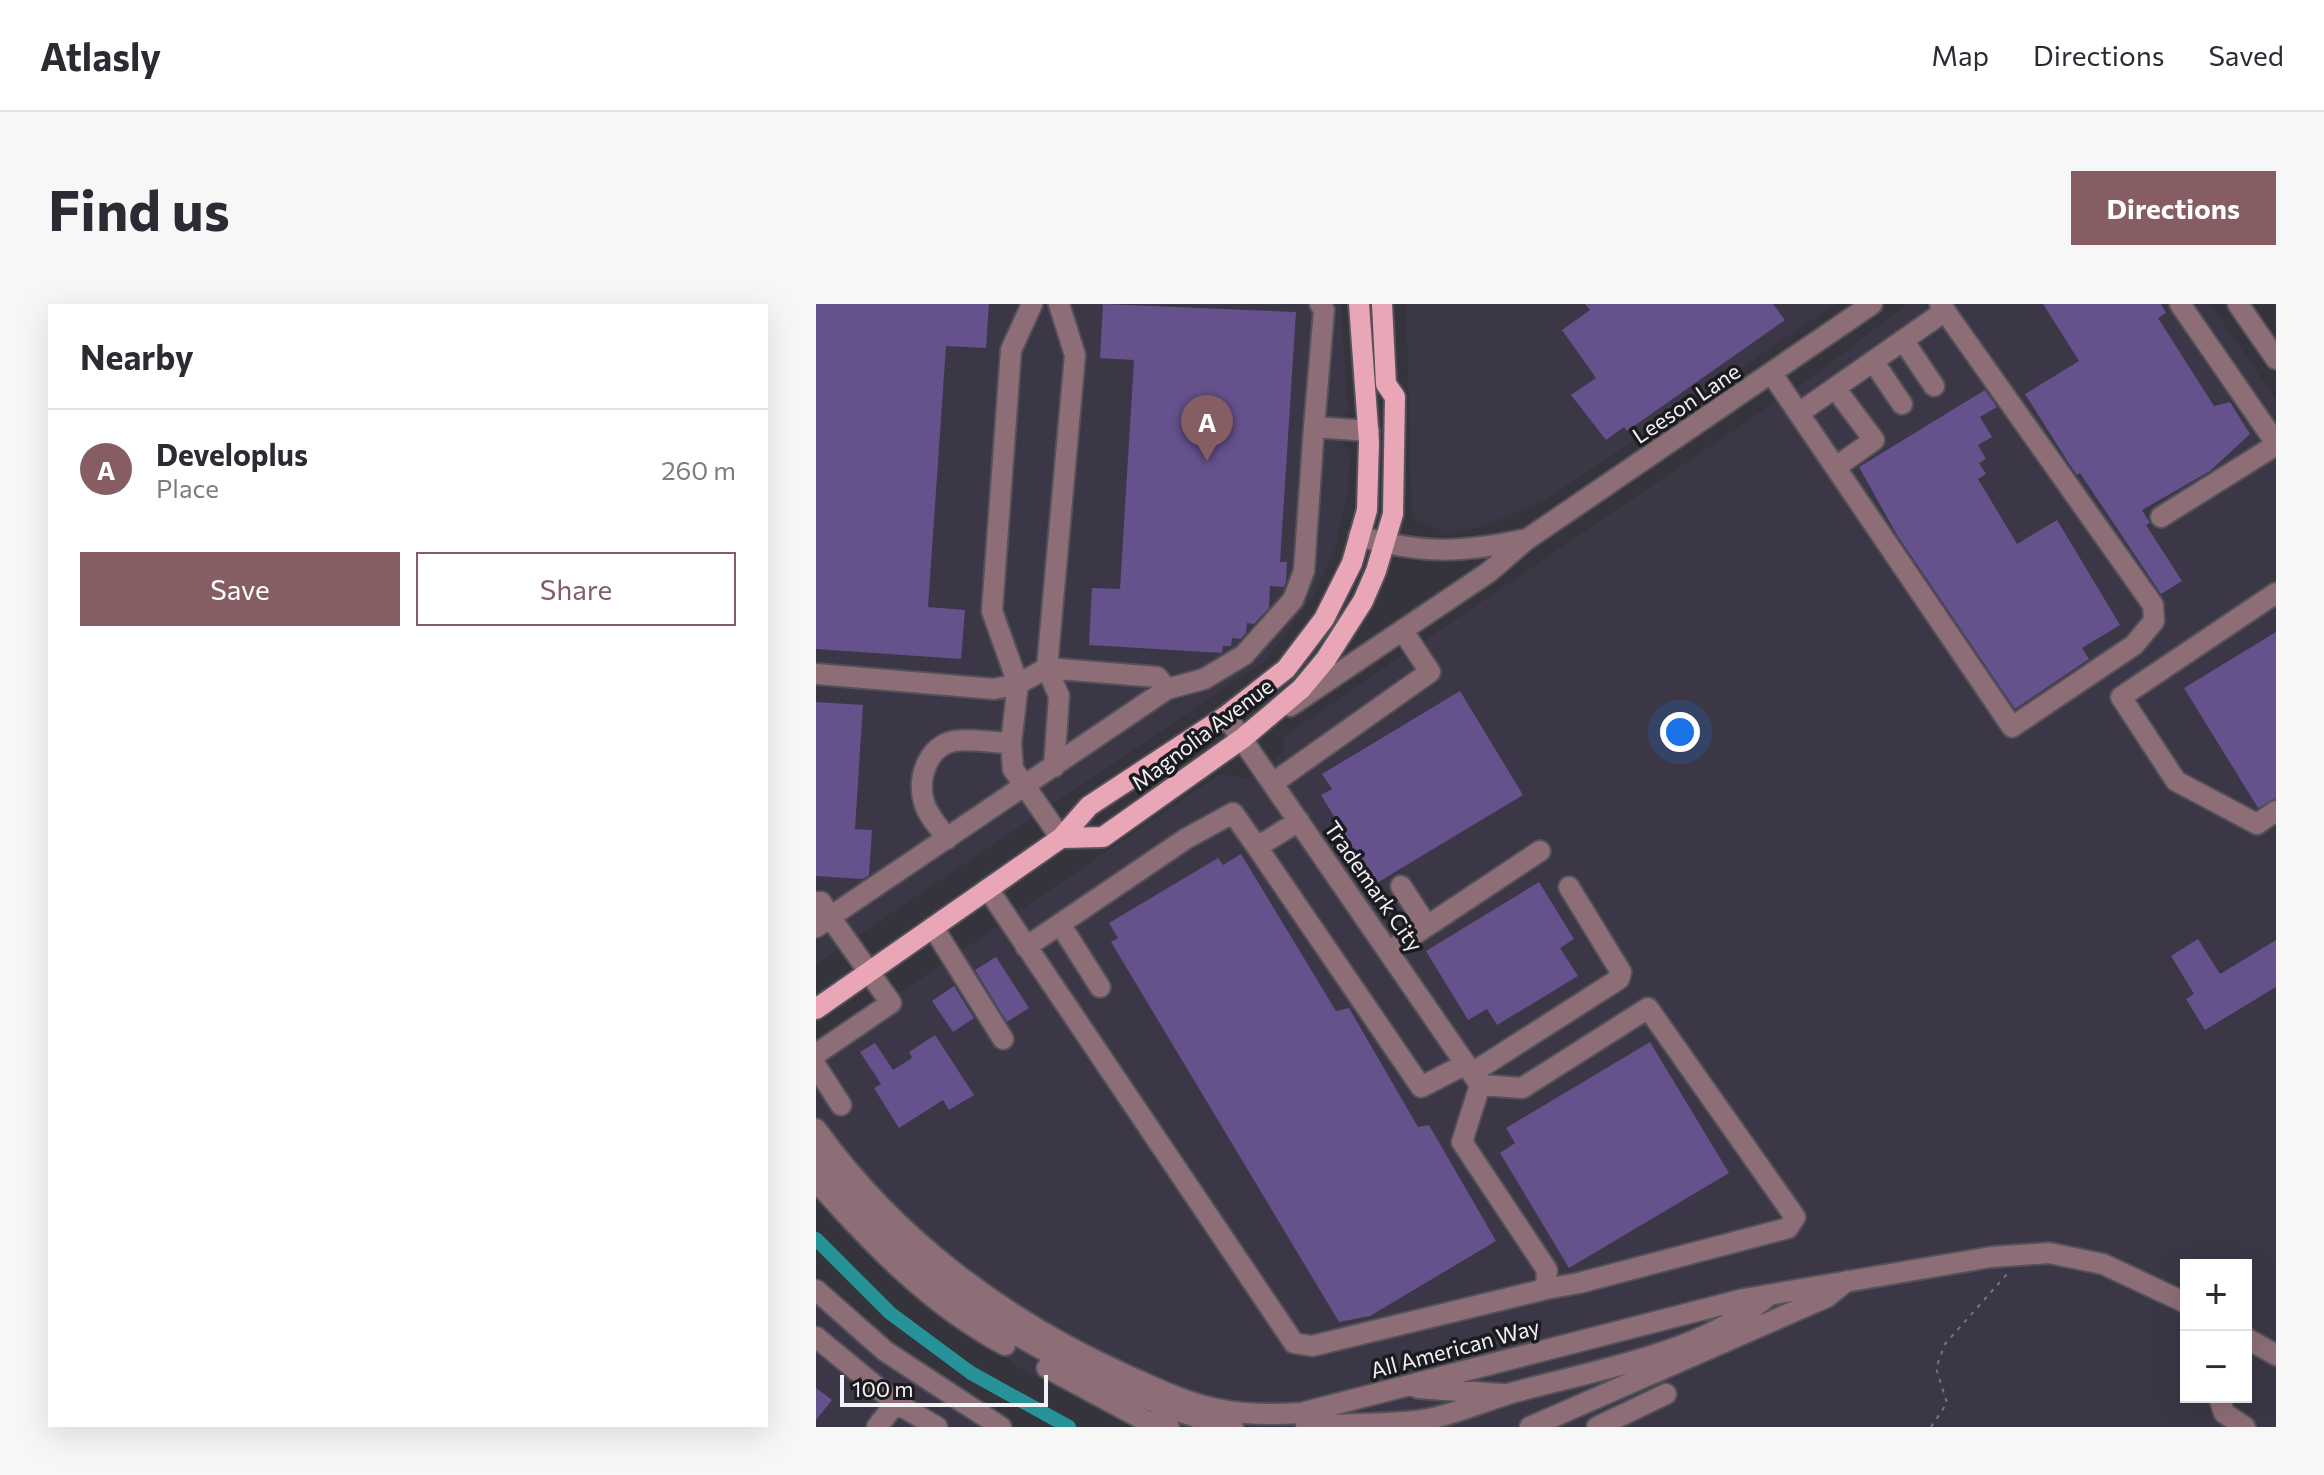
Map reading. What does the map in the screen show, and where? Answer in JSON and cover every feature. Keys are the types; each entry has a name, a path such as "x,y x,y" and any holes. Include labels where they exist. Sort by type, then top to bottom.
{"main road":[{"name":"Magnolia Avenue","path":"816,1009 1061,838 1089,806 1226,716 1286,669 1315,631 1340,589 1367,510 1369,431 1359,304"},
{"name":"Magnolia Avenue","path":"1061,838 1103,837 1243,738 1301,689 1346,633 1376,571 1393,514 1395,397 1386,384 1382,304"},
{"path":"1393,304 1398,380 1395,397"}],"street":[{"path":"1032,304 1011,350 992,611 1018,684 1011,743 1013,769 1061,838"},
{"path":"1054,767 1059,696 1047,668 1075,355 1059,304"},
{"path":"816,1054 891,1003 821,915 947,839 1167,689 1204,679 1244,655 1293,600 1304,571 1324,310 1320,304"},
{"name":"Leeson Lane","path":"1243,738 1489,572 1526,540 1872,304"},
{"path":"2161,517 2276,444 2180,304"},
{"path":"2238,304 2276,359"},
{"path":"1772,374 2012,727 2134,645 2154,621 2153,605 1942,307 1903,340 1799,413"},
{"path":"1903,340 1934,386"},
{"path":"1873,361 1902,404"},
{"path":"1835,388 1874,440 1836,467"},
{"path":"1314,427 1369,431"},
{"name":"Leeson Lane","path":"1359,536 1430,552 1458,551 1526,540"},
{"path":"2276,593 2121,697 2176,781 2257,824 2276,811"},
{"path":"1273,783 1430,672 1403,631"},
{"path":"816,674 994,689 1018,684 1047,668 1157,677 1167,689"},
{"name":"Trademark City","path":"1226,716 1391,950 1473,1074"},
{"path":"947,839 924,803 923,781 927,762 934,751 952,741 1011,743"},
{"path":"1026,947 1187,838 1233,813 1421,1087 1473,1074 1619,979 1621,972 1569,887"},
{"path":"1257,847 1299,821"},
{"path":"1391,950 1540,851"},
{"path":"1401,886 1427,926"},
{"path":"988,889 1294,1343 1312,1346 1546,1289 1788,1228 1795,1217 1648,1008 1522,1088 1473,1074"},
{"path":"1060,924 1100,987"},
{"path":"933,927 1003,1039"},
{"path":"816,1066 841,1105"},
{"path":"1473,1074 1462,1142 1547,1270 1546,1289"},
{"name":"All American Way","path":"816,1129 842,1166 887,1212 976,1290 1018,1320 1163,1392 1218,1410 1268,1415 1301,1413 1770,1294 1850,1279 2025,1254 2049,1253 2103,1264 2180,1300"},
{"path":"816,1155 865,1216 947,1292 999,1327 1165,1409 1233,1427"},
{"path":"816,1181 884,1257 980,1332 1146,1421 1169,1427"},
{"path":"1530,1427 1827,1297 1850,1279"},
{"path":"816,1290 885,1351 1001,1427"},
{"path":"1306,1427 1427,1419 1487,1404 1509,1394 1650,1356 1750,1313 1770,1294"},
{"path":"816,1337 896,1403 937,1427"},
{"path":"2252,1341 2276,1355"},
{"path":"1650,1356 1708,1349"},
{"path":"1400,1387 1509,1394"},
{"path":"1597,1427 1666,1394"},
{"path":"877,1427 896,1403"},
{"path":"2221,1403 2224,1413 2245,1427"}],"path":[{"path":"1931,1427 1947,1403 1936,1368 1945,1344 2025,1254"}],"shaded area":[{"path":"816,304 1341,304 1348,411 1343,417 1343,443 1350,452 1348,490 1336,547 1313,597 1265,661 816,964"},
{"path":"1406,304 1836,304 1544,501 1486,525 1448,534 1412,518"},
{"path":"1907,304 2211,304 2276,400 2276,1427 1144,1427 1020,1368 918,1296 833,1220 816,1196 816,1044 916,982 1220,774 1248,778 1283,752 1284,736 1812,377"},
{"path":"816,1292 989,1427 816,1427"}],"building":[{"path":"816,304 989,304 986,348 946,346 928,607 965,610 961,659 816,649"},
{"path":"1103,304 1296,312 1280,562 1287,562 1286,582 1284,587 1270,586 1269,608 1254,624 1247,623 1246,633 1241,639 1232,638 1231,646 1223,646 1222,653 1089,645 1092,588 1120,589 1134,360 1100,358"},
{"path":"1585,304 1773,304 1785,320 1627,431 1624,427 1606,440 1571,395 1596,378 1562,330 1590,310"},
{"path":"2043,304 2161,304 2166,313 2158,318 2214,406 2230,402 2250,434 2210,471 2142,510 2150,523 2146,525 2182,581 2161,594 2080,473 2077,475 2068,462 2025,394 2079,361"},
{"path":"1985,390 1997,407 1980,417 1992,437 1978,445 1986,459 1979,463 1986,474 1978,479 2017,544 2057,520 2120,625 2082,648 2089,659 2015,709 1897,535 1859,467"},
{"path":"2276,632 2276,798 2258,808 2184,688"},
{"path":"1460,691 1523,795 1375,884 1321,795 1332,789 1322,774"},
{"path":"816,702 863,705 855,829 872,830 869,875 863,879 816,876"},
{"path":"1241,854 1336,1011 1349,1008 1418,1127 1429,1125 1496,1241 1370,1316 1339,1322 1111,942 1118,938 1109,923 1218,858 1223,865"},
{"path":"1539,882 1574,939 1560,948 1578,976 1497,1025 1487,1009 1468,1020 1426,951"},
{"path":"2198,939 2220,974 2276,940 2276,987 2205,1030 2186,999 2194,994 2171,956"},
{"path":"996,957 1029,1008 1007,1022 975,970"},
{"path":"954,986 974,1018 953,1032 932,1001"},
{"path":"935,1035 974,1095 949,1110 943,1100 899,1128 874,1088 881,1084 860,1052 875,1043 893,1070 912,1058 909,1052"},
{"path":"1650,1042 1729,1173 1569,1268 1500,1153 1515,1143 1506,1128"},
{"path":"816,1388 832,1400 816,1420"}],"waterway":[{"path":"816,1239 890,1313 971,1373 1069,1427"}],"place":[{"name":"Developlus","path":"1207,461"}]}
